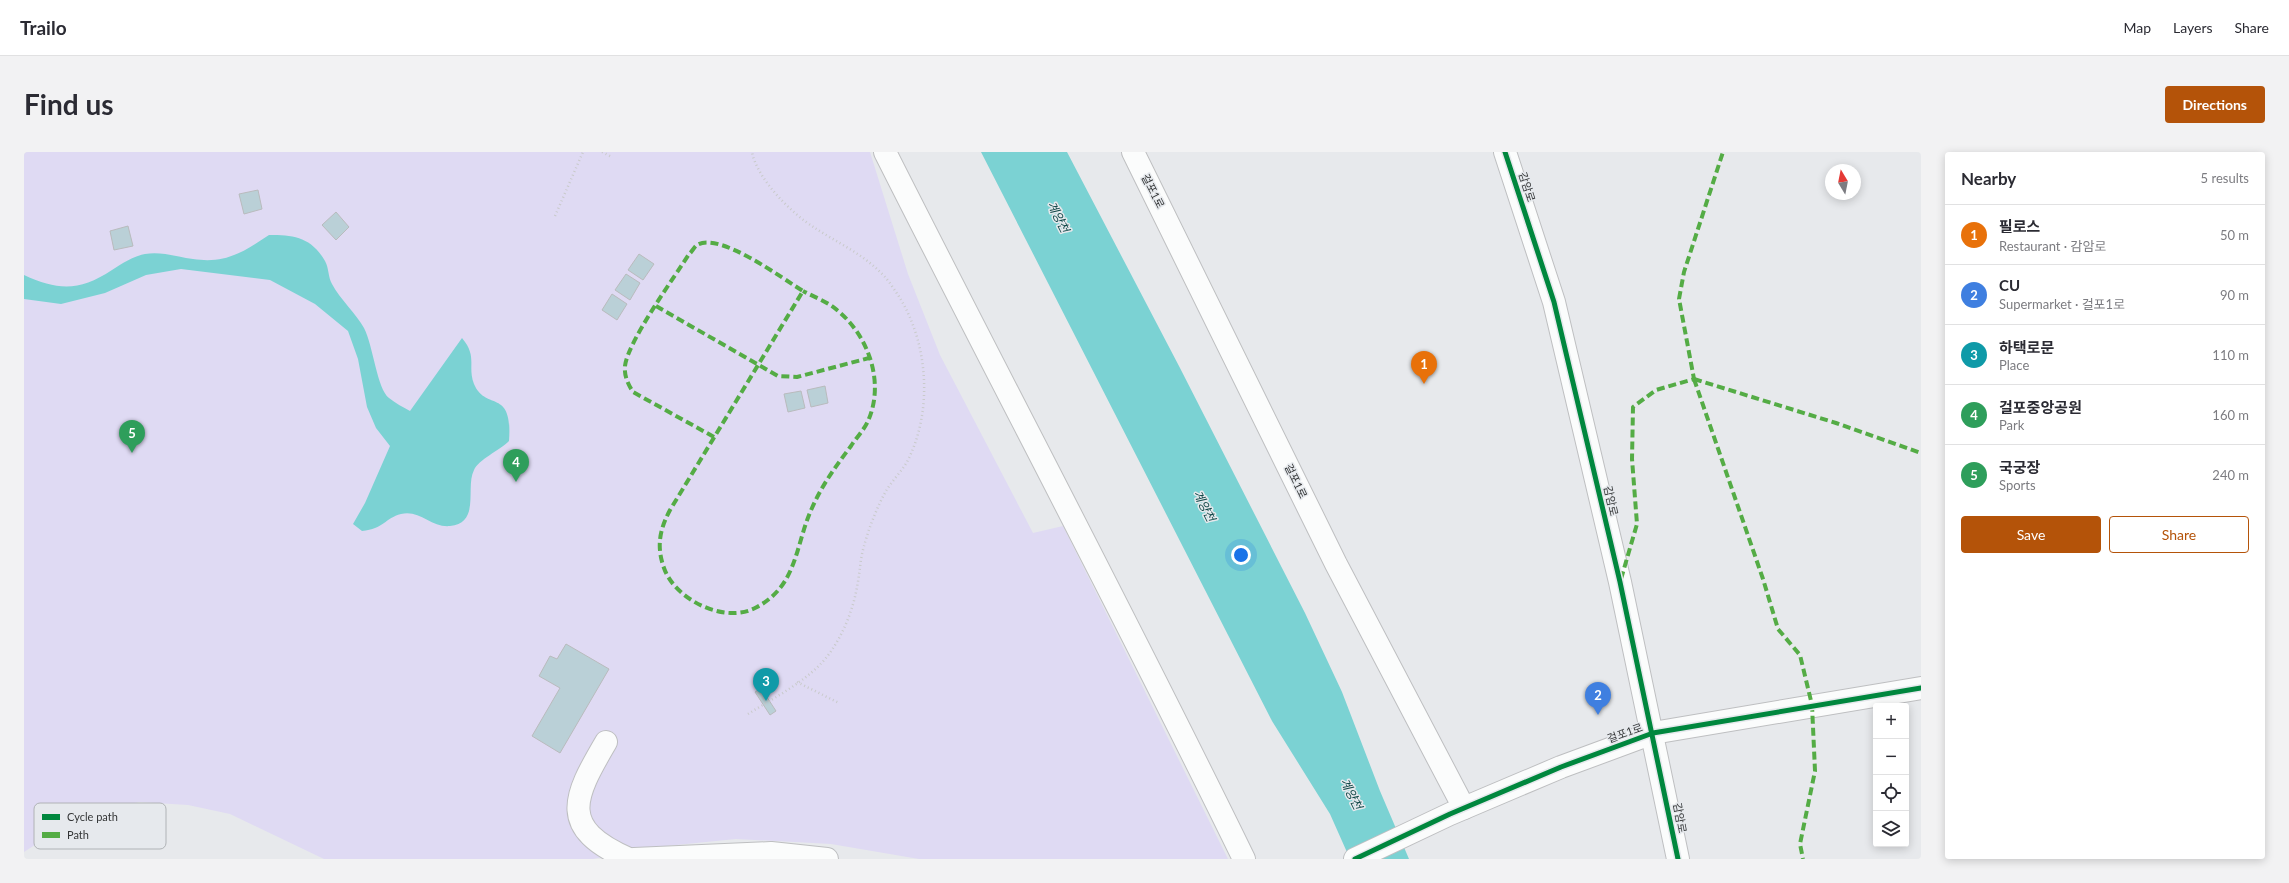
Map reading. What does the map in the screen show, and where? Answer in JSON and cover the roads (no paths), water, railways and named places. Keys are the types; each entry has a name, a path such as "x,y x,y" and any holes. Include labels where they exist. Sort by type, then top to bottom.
{"street":[{"path":"885,152 1026,429 1153,673 1244,859"},
{"name":"걸포1로","path":"1133,152 1457,811"},
{"name":"감암로","path":"1505,152 1554,302 1620,582 1653,733 1678,859"},
{"name":"걸포1로","path":"1355,859 1457,811 1560,767 1653,733 1921,688"},
{"path":"606,742 585,777 580,791 578,798 579,818 592,838 608,850 629,859"},
{"path":"634,859 771,853 827,859"}],"water":[{"name":"계양천","path":"981,152 1067,152 1180,368 1305,613 1342,692 1380,791 1409,859 1350,859 1330,814 1272,721"},
{"path":"269,235 301,239 308,242 320,253 325,261 332,284 364,328 381,386 389,398 399,405 410,411 462,338 467,345 471,356 471,372 474,384 479,392 485,397 498,403 507,413 509,424 509,441 476,466 472,477 469,511 466,518 460,523 450,526 443,526 420,516 408,513 391,518 380,526 369,530 362,531 353,524 365,503 390,446 376,428 367,407 358,359 348,331 315,304 270,280 181,269 146,275 105,293 61,304 24,299 24,275 48,284 59,286 79,285 100,277 136,256 157,253 193,259 215,260 234,255 251,247"}],"place":[{"name":"필로스","path":"1424,384"},
{"name":"국궁장","path":"132,453"},
{"name":"걸포중앙공원","path":"516,482"},
{"name":"하택로문","path":"766,701"},
{"name":"CU","path":"1598,715"}]}
